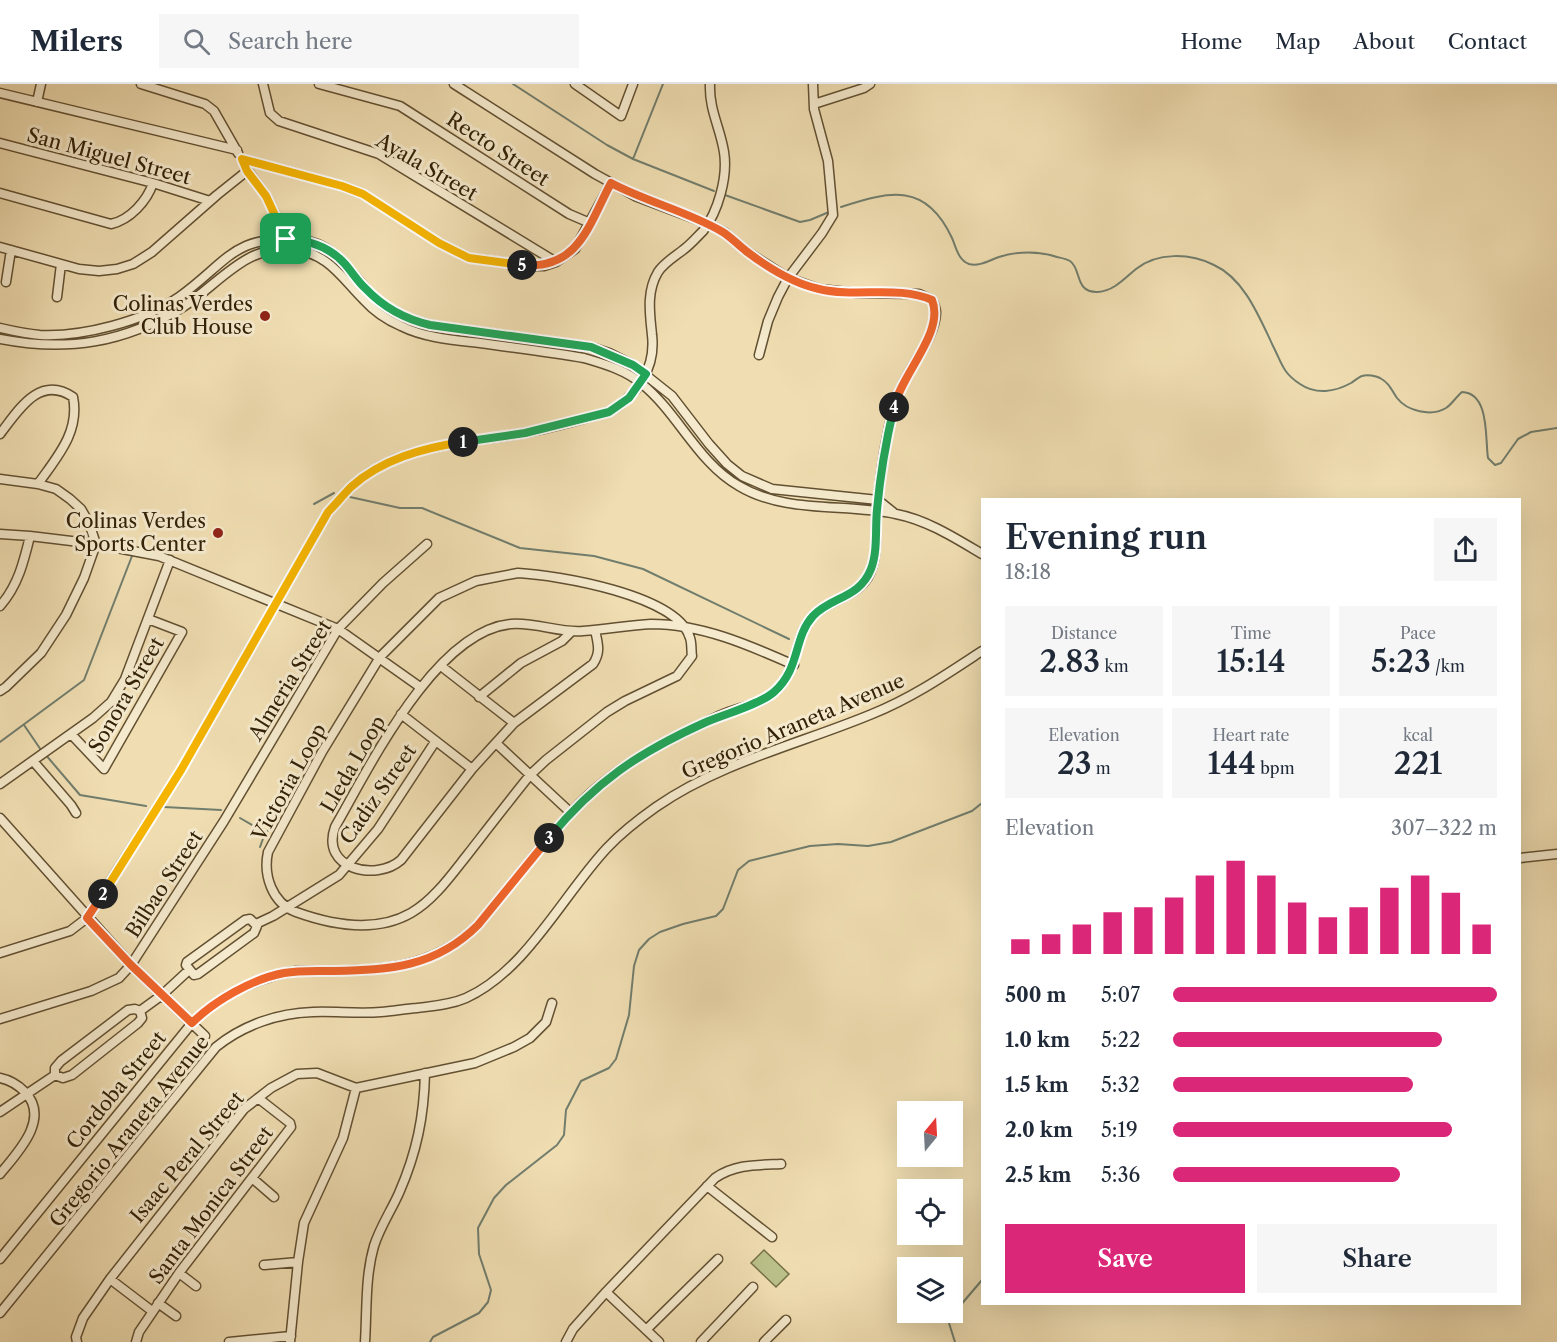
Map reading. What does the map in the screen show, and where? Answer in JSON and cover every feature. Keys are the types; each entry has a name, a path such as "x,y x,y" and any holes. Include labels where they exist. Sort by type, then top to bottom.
{"street":[{"path":"37,102 41,84"},
{"path":"141,84 206,104 213,111 247,171 266,196 286,239"},
{"name":"Ayala Street","path":"263,84 270,113 279,121 379,154 556,262"},
{"name":"Recto Street","path":"319,84 344,87 400,106 568,213 590,223"},
{"path":"454,84 572,161 611,183 635,196 724,232 746,251 788,278"},
{"path":"575,84 621,116 633,84"},
{"path":"0,953 70,931 87,918 181,770 328,512 351,487 370,473 412,452 525,433 609,412 629,398 641,383 652,357 649,300 658,272 709,224 720,194 725,155 711,106 710,84"},
{"path":"759,355 768,321 788,278 833,215 828,161 814,104 813,84"},
{"path":"814,104 870,84"},
{"path":"0,93 237,150"},
{"name":"San Miguel Street","path":"0,143 153,183 210,201"},
{"path":"242,159 342,186 363,194 439,243 469,258 532,266 544,266 556,262 575,249 611,183"},
{"path":"0,247 79,269 99,271 134,264 152,252 247,171"},
{"path":"0,193 111,224 126,217 142,204 150,194 153,183"},
{"path":"0,328 27,334 63,334 94,330 125,322 178,298 243,246 270,239 305,240 319,244 345,263 364,288 379,302 415,321 591,347 625,361 646,374 672,396 709,444 727,464 742,476 772,489 878,500 895,514"},
{"path":"0,339 47,346 86,344 118,337 139,330 183,307 256,253 292,249 323,259 338,270 364,301 382,316 402,327 442,338 584,358 605,364 641,383 661,402 706,456 737,486 765,498 783,502 895,514 935,528 981,553"},
{"path":"6,282 11,250"},
{"path":"57,297 61,264"},
{"name":"Cordoba Street","path":"0,1259 204,1010 223,998 280,974 296,971 396,968 429,958 466,937 570,812 600,784 644,752 663,742 727,712 762,700 773,693 794,665 801,636 812,617 832,603 853,593 867,577 875,556 878,500 895,402 902,383 932,332 937,310 932,300 919,294 857,293 819,289 788,278"},
{"path":"0,434 28,398 40,392 54,390 65,392 73,397 75,409 68,443 38,484"},
{"path":"0,479 56,489 81,509 89,523 96,544 84,578 54,634 41,653 0,691"},
{"path":"0,534 96,544 170,560 338,629 420,687"},
{"path":"0,606 7,598 23,566 30,536"},
{"name":"Almeria Street","path":"224,821 338,629 427,544"},
{"path":"0,784 71,734 111,702 125,679 170,560"},
{"name":"Victoria Loop","path":"285,908 271,887 266,863 267,852 317,762 380,657 439,598 477,581 510,574 538,574 634,596 657,606 684,627"},
{"name":"Sonora Street","path":"71,734 104,769 182,632 148,619"},
{"name":"Lleda Loop","path":"347,865 338,859 333,851 333,833 400,714 420,687 441,666 459,649 485,631 510,624 537,625 571,632 651,624 684,627 739,642 794,665"},
{"path":"285,908 316,919 359,925 392,921 412,912 448,879 530,775 546,760 607,712 677,676 692,656 690,638 684,627"},
{"path":"347,865 370,870 397,864 472,770 514,723 593,664 598,657 599,646 595,630"},
{"path":"479,697 513,670 562,641 571,632"},
{"name":"Gregorio Araneta Avenue","path":"0,1313 216,1047 230,1036 267,1020 288,1015 312,1012 380,1012 445,1005 465,999 494,982 514,964 606,849 658,806 724,770 766,752 873,714 904,700 981,652"},
{"path":"441,666 514,723"},
{"path":"400,714 472,770"},
{"name":"Cadiz Street","path":"256,924 339,875 378,829 435,742"},
{"path":"497,744 570,812"},
{"path":"33,761 72,805 76,813"},
{"path":"0,818 131,965 205,1036"},
{"name":"Bilbao Street","path":"0,1019 92,991 119,978 131,965 224,821"},
{"path":"1521,858 1557,854"},
{"path":"245,920 253,920 256,924 257,928 254,933 198,974 192,974 189,970 187,962 245,920"},
{"path":"140,1011 162,995 189,970"},
{"path":"229,1342 290,1339 304,1223 343,1138 356,1088 475,1063 514,1047 530,1038 546,1022 552,1003"},
{"path":"0,1112 56,1075 58,1064 128,1010 140,1011"},
{"path":"56,1075 63,1078 72,1075 138,1023 142,1018 140,1011"},
{"name":"Isaac Peral Street","path":"77,1342 76,1337 82,1318 244,1109 271,1088 297,1074 317,1073 356,1088"},
{"path":"365,1342 371,1258 382,1225 405,1179 418,1140 423,1115 425,1073"},
{"path":"0,1078 14,1082 27,1094 33,1104 34,1117 33,1127 21,1148 0,1174"},
{"name":"Santa Monica Street","path":"136,1342 139,1332 152,1311 179,1273 291,1127 290,1123 258,1098"},
{"path":"566,1342 573,1329 606,1292 707,1186 726,1171 735,1168 781,1164"},
{"path":"252,1178 274,1197"},
{"path":"707,1186 772,1237"},
{"path":"646,1330 718,1259"},
{"path":"264,1265 298,1262"},
{"path":"179,1273 196,1286"},
{"path":"110,1279 152,1311"},
{"path":"701,1342 753,1287"},
{"path":"606,1292 658,1342"},
{"path":"158,1303 176,1316"},
{"path":"764,1342 786,1320"}],"green space":[{"path":"764,1250 789,1274 776,1287 751,1263"}],"waterway":[{"path":"513,84 607,145 633,159 714,191"},
{"path":"633,159 663,84"},
{"path":"725,195 800,222 829,212"},
{"path":"841,207 891,195 918,199 931,207 942,220 958,253 965,262 977,265 1006,255 1020,253 1050,255 1070,261 1082,285 1090,291 1098,292 1109,289 1119,284 1144,263 1164,257 1195,258 1205,261 1225,271 1243,290 1284,368 1294,380 1312,390 1332,390 1345,386 1362,376 1374,376 1386,382 1401,403 1427,412 1446,408 1462,392 1471,394 1482,408 1488,458 1495,465 1501,463 1518,439 1531,432 1557,428"},
{"path":"314,504 334,493"},
{"path":"350,497 400,508 422,508 520,548 594,556 643,569 789,639"},
{"path":"0,742 84,680 132,556"},
{"path":"24,725 41,750"},
{"path":"45,754 80,795 146,806"},
{"path":"430,1342 433,1337 479,1313 488,1302 491,1290 479,1254 478,1228 494,1198 506,1185 557,1145 564,1135 566,1110 581,1081 609,1068 616,1059 629,1015 634,966 639,950 649,939 660,932 683,924 716,916 723,909 738,870 749,861 810,846 838,844 868,846 891,842 972,811 981,804"},
{"path":"164,807 221,810"},
{"path":"260,847 264,836 278,817"},
{"path":"240,818 266,833"},
{"path":"955,1342 948,1320 981,1281"}],"place":[{"name":"Colinas Verdes Club House","path":"265,316"},
{"name":"Colinas Verdes Sports Center","path":"218,533"}],"route":[{"path":"242,159 342,186 363,194 439,243 469,258 532,266 544,266 556,262 575,249 611,183 635,196 724,232 746,251 788,278 819,289 857,293 919,294 932,300 937,310 932,332 902,383 895,402 878,500 875,556 872,566 867,577 853,593 816,613 807,623 790,672 773,693 762,700 727,712 663,742 644,752 600,784 570,812 478,925 466,937 451,946 429,958 396,968 296,971 280,974 242,988 223,998 204,1010 192,1023 131,965 87,918 181,770 328,512 351,487 370,473 402,456 439,446 525,433 609,412 629,398 646,374 609,353 591,347 415,321 379,302 364,288 345,263 319,244 305,240 286,239 278,217 247,171 242,159"}]}
